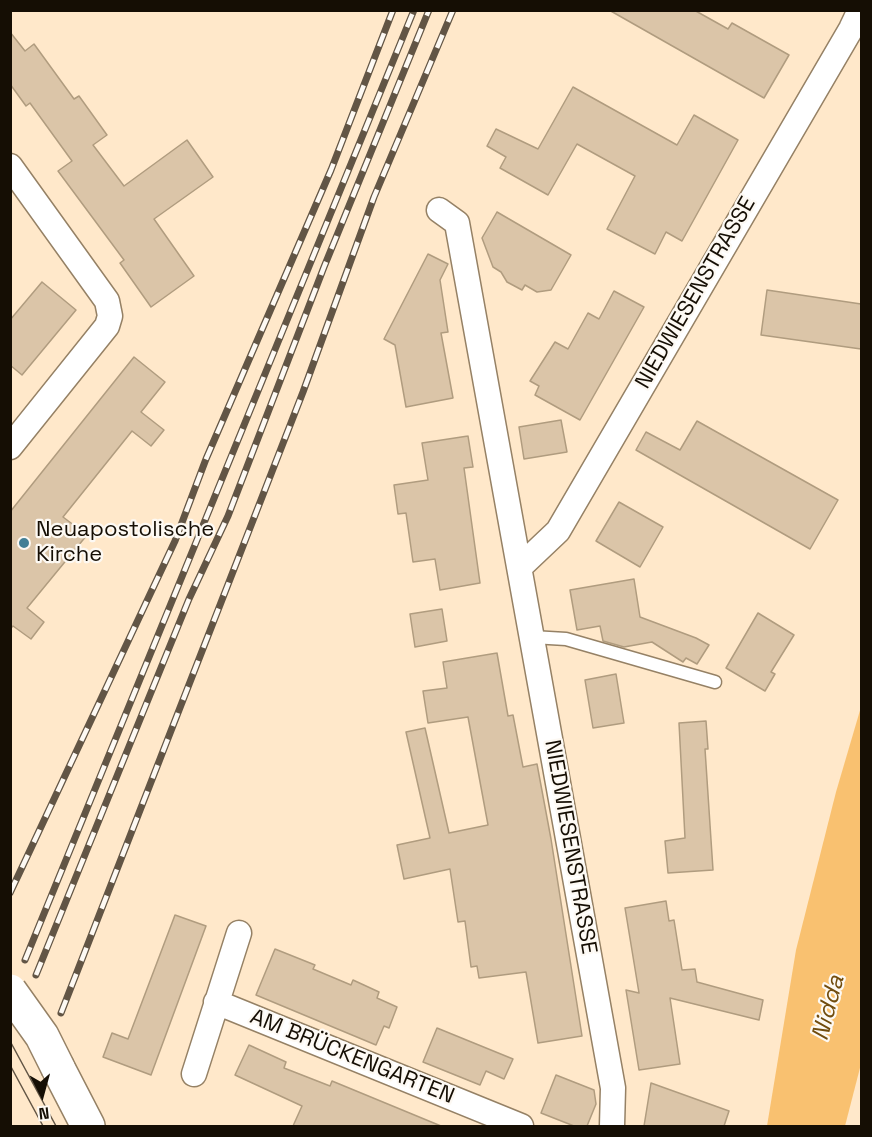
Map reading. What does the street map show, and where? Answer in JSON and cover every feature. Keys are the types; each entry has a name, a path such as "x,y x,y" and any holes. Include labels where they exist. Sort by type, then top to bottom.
{"main road":[{"path":"10,991 42,1036 88,1126"}],"street":[{"name":"NIEDWIESENSTRASSE","path":"520,567 558,531 860,10"},
{"path":"10,166 107,301 110,316 107,326 10,447"},
{"name":"NIEDWIESENSTRASSE","path":"439,210 457,223 613,1088 612,1126"},
{"path":"194,1074 239,933"},
{"name":"AM BRÜCKENGARTEN","path":"216,1002 521,1126"}],"lane":[{"path":"532,637 566,639 715,682"}],"water":[{"name":"Nidda","path":"861,707 861,1064 845,1126 767,1126 796,950 836,792"}],"building":[{"path":"609,10 694,10 728,29 732,23 789,55 764,98"},
{"path":"10,32 25,51 34,44 74,99 79,96 107,135 93,145 124,186 187,140 213,177 154,219 194,276 151,307 120,263 124,260 58,171 72,161 30,103 26,106 10,84"},
{"path":"573,87 677,145 694,115 738,140 682,241 666,232 655,254 607,229 635,176 577,144 548,195 500,168 506,157 487,146 496,129 538,149"},
{"path":"497,212 571,255 551,290 537,292 525,285 522,290 507,282 501,272 493,267 482,238"},
{"path":"428,254 448,264 440,280 448,332 441,333 453,398 406,407 395,345 384,339"},
{"path":"42,282 76,310 22,375 10,365 10,320"},
{"path":"767,290 861,304 861,349 761,335"},
{"path":"614,291 644,307 580,420 535,395 539,386 530,381 555,342 568,349 588,313 599,319"},
{"path":"134,357 165,382 141,412 164,430 151,446 132,431 63,517 87,535 27,608 44,622 31,639 13,626 10,629 10,512"},
{"path":"561,420 567,452 524,459 519,427"},
{"path":"697,421 838,500 810,549 636,450 646,432 680,450"},
{"path":"468,436 473,467 464,468 480,583 440,590 435,559 413,562 406,513 398,514 394,485 428,480 422,443"},
{"path":"619,502 663,527 640,567 596,541"},
{"path":"634,579 640,617 709,645 697,664 686,658 683,662 652,642 624,647 603,641 600,626 577,630 570,590"},
{"path":"442,609 447,641 415,647 410,614"},
{"path":"758,613 794,635 771,672 775,674 765,691 726,668"},
{"path":"497,653 508,716 513,715 523,767 537,764 582,1036 538,1043 526,972 479,978 477,966 471,967 465,921 458,922 450,869 404,879 397,845 430,838 406,732 425,728 449,833 488,825 468,717 428,723 423,691 447,688 443,662"},
{"path":"616,674 624,723 593,728 585,680"},
{"path":"706,721 708,749 705,749 713,870 668,873 665,841 685,838 679,723"},
{"path":"666,901 669,921 674,920 682,970 695,969 697,982 763,1000 759,1020 670,998 680,1064 639,1070 626,990 639,993 625,908"},
{"path":"175,915 206,926 151,1075 103,1057 112,1033 128,1039"},
{"path":"275,949 315,965 313,969 351,985 353,980 379,992 377,998 397,1007 389,1028 384,1026 376,1045 256,995"},
{"path":"437,1028 513,1059 504,1079 486,1071 480,1085 423,1062"},
{"path":"249,1045 286,1062 284,1068 330,1086 332,1081 441,1126 293,1126 302,1106 235,1075"},
{"path":"556,1075 594,1090 596,1104 587,1126 574,1126 541,1113"},
{"path":"651,1083 729,1111 724,1126 644,1126"}],"tram line":[{"path":"10,1041 56,1126"},
{"path":"10,1065 43,1126"}],"railway":[{"path":"10,893 175,541 206,459 331,170 393,10"},
{"path":"25,960 414,10"},
{"path":"36,975 189,599 228,516 324,267 429,10"},
{"path":"61,1013 303,392 374,197 453,10"}],"place":[{"name":"Neuapostolische Kirche","path":"24,543"}]}
